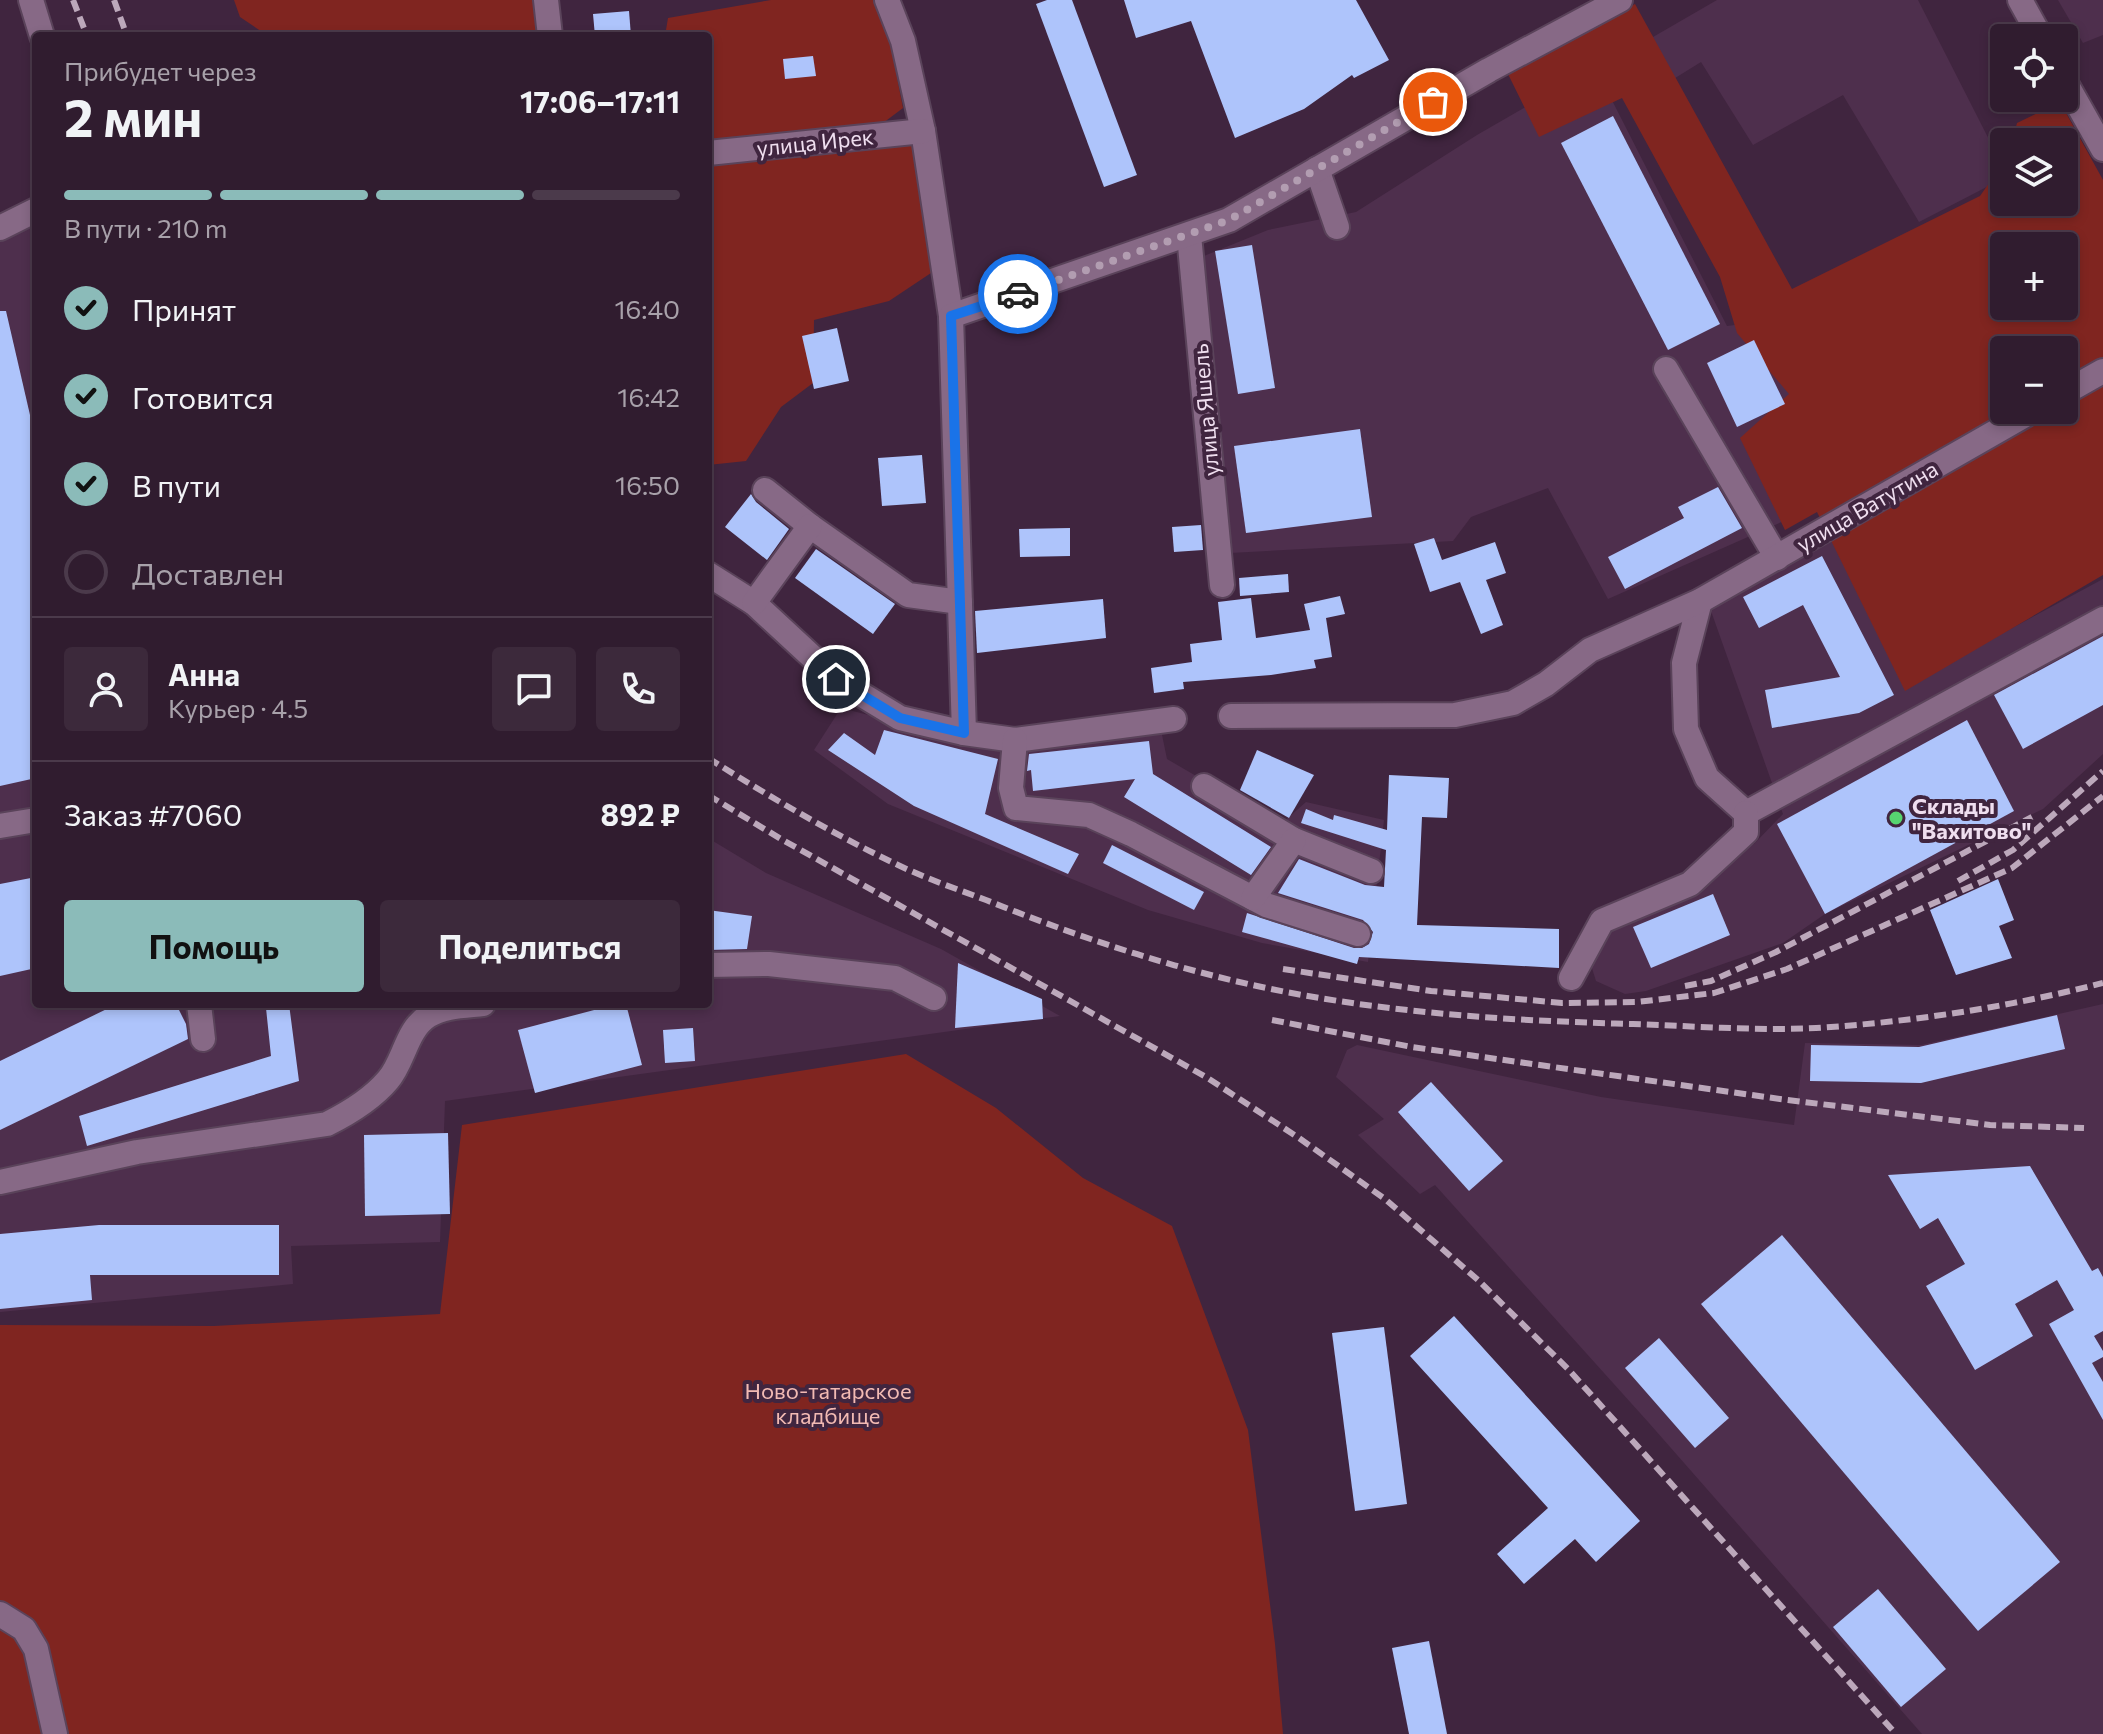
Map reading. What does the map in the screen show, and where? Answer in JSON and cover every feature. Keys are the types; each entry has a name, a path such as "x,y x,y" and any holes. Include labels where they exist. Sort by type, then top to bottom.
{"street":[{"path":"31,0 41,32"},
{"path":"546,0 550,32"},
{"path":"887,0 903,41 923,131 951,316 964,733"},
{"path":"951,316 1229,220 1317,169 1430,96 1620,0"},
{"path":"2020,0 2033,24"},
{"path":"896,133 910,123 917,103"},
{"path":"2078,105 2103,149"},
{"name":"улица Ирек","path":"712,153 923,131"},
{"path":"1317,169 1337,227"},
{"path":"0,228 32,212"},
{"name":"улица Яшель","path":"1189,235 1222,585"},
{"path":"1666,369 1777,558"},
{"path":"2078,385 2103,371"},
{"name":"улица Ватутина","path":"1231,716 1455,715 1513,703 1546,684 1590,650 1700,601 2010,424"},
{"path":"765,490 908,595 960,602"},
{"path":"754,603 810,526"},
{"path":"712,577 754,603 836,679 900,718 964,733 1015,740 1174,719"},
{"path":"1700,601 1684,663 1686,729 1707,778 1749,830"},
{"path":"1571,978 1602,921 1690,884 1749,830 2103,619"},
{"path":"1015,740 1011,788 1016,808 1089,815 1266,905 1358,934"},
{"path":"1204,786 1294,840 1371,871"},
{"path":"0,826 32,821"},
{"path":"1253,898 1294,840"},
{"path":"712,965 769,964 895,978 934,998"},
{"path":"199,1008 203,1039"},
{"path":"0,1182 137,1152 327,1124 349,1113 390,1079 408,1041 426,1017 450,1008"},
{"path":"0,1614 24,1629 36,1649 55,1734"}],"shaded area":[{"path":"1717,0 1918,0 1990,141 1990,185 1919,222 1843,95 1753,145 1701,62 1659,88 1634,48"},
{"path":"2058,0 2103,0 2103,35 2083,43 2078,34 2078,24 2072,24"},
{"path":"1595,67 1727,326 1751,323 1794,401 1795,516 1608,599 1548,488 1471,517 1453,541 1230,553 1199,258 1268,230 1356,212 1477,135"},
{"path":"32,213 32,1008 712,1008 712,840 766,873 941,949 1060,1016 445,1101 440,1242 291,1246 293,1284 0,1312 0,221"},
{"path":"1834,530 1921,677 2103,579 2103,754 2043,809 1825,914 1783,943 1646,991 1625,994 1596,981 1591,965 1612,930 1705,883 1744,846 1754,844 1783,814 1711,611"},
{"path":"841,708 997,748 1161,730 1167,759 1280,825 1306,802 1384,820 1368,962 1262,943 1148,910 888,804 814,750"},
{"path":"2103,1004 2103,1734 1922,1734 1435,1185 1420,1194 1358,1135 1384,1119 1336,1077 1347,1050 1357,1045 1601,1097 1794,1125 1805,1043 1921,1045"}],"green space":[{"path":"234,0 546,0 550,32 262,32 240,17"},
{"path":"771,0 876,0 885,16 903,108 879,126 712,143 712,32 666,32 668,18"},
{"path":"1635,4 1792,289 1980,196 1990,182 1990,216 2078,216 2078,135 2103,180 2103,575 1905,691 1817,512 1785,530 1740,438 1789,394 1737,333 1720,277 1622,98 1539,137 1508,74"},
{"path":"2040,112 2066,112 2074,128 2016,128 2017,123"},
{"path":"923,131 943,265 889,301 814,320 813,383 781,407 746,461 712,465 712,153"},
{"name":"Ново-татарское кладбище","path":"906,1054 996,1108 1083,1178 1172,1226 1248,1430 1283,1734 0,1734 0,1325 214,1326 440,1314 462,1125"}],"building":[{"path":"1047,0 1072,0 1137,175 1104,187 1036,4"},
{"path":"1124,0 1356,0 1389,60 1354,78 1352,75 1304,109 1235,138 1191,21 1136,38"},
{"path":"629,11 631,32 595,32 593,14"},
{"path":"813,56 816,76 785,79 783,59"},
{"path":"1613,116 1720,324 1668,350 1561,143"},
{"path":"1252,245 1275,388 1238,394 1215,251"},
{"path":"0,311 6,311 32,424 32,779 0,786"},
{"path":"837,328 849,381 814,389 802,336"},
{"path":"1754,340 1785,404 1737,427 1707,363"},
{"path":"1360,429 1372,517 1246,533 1234,446"},
{"path":"922,455 926,503 882,506 878,458"},
{"path":"1718,487 1742,528 1625,589 1608,557 1684,518 1678,507"},
{"path":"751,494 756,502 789,529 767,560 725,527"},
{"path":"1201,525 1203,550 1174,552 1172,527"},
{"path":"1070,528 1070,556 1020,557 1019,529"},
{"path":"1434,538 1442,560 1495,542 1506,573 1486,580 1503,625 1481,634 1460,582 1430,592 1414,544"},
{"path":"816,549 895,604 873,634 795,578"},
{"path":"1822,556 1894,695 1859,713 1772,728 1765,690 1840,677 1803,605 1759,628 1743,597"},
{"path":"1288,574 1289,592 1240,596 1239,578"},
{"path":"1340,596 1345,614 1326,618 1332,657 1314,660 1316,668 1183,682 1184,689 1154,693 1151,668 1192,662 1190,644 1222,640 1218,602 1251,598 1256,638 1310,630 1304,604"},
{"path":"1103,599 1106,638 977,653 975,611"},
{"path":"2103,636 2103,705 2023,749 1994,695"},
{"name":"Склады \"Вахитово\"","path":"1967,720 2014,811 1825,914 1777,824"},
{"path":"884,730 998,759 985,814 1079,854 1068,874 914,806 828,750 844,733 875,755"},
{"path":"1149,741 1153,774 1271,847 1251,875 1124,797 1135,779 1033,791 1031,770 1027,771 1029,754"},
{"path":"1257,750 1314,775 1289,818 1240,790"},
{"path":"1389,775 1449,778 1447,818 1422,817 1417,925 1559,929 1559,968 1359,957 1357,964 1242,932 1247,913 1354,948 1369,944 1373,932 1363,920 1278,893 1299,859 1365,885 1384,887 1386,850 1301,823 1306,809 1333,820 1334,815 1387,830"},
{"path":"1112,845 1204,892 1194,910 1103,863"},
{"path":"32,878 32,969 0,976 0,884"},
{"path":"1998,879 2014,920 1999,926 2012,958 1956,975 1930,910"},
{"path":"1713,894 1730,935 1651,968 1633,927"},
{"path":"712,911 752,916 747,949 712,950"},
{"path":"958,963 1042,999 1043,1019 955,1028"},
{"path":"109,1008 178,1008 186,1024 188,1039 0,1130 0,1061"},
{"path":"266,1008 290,1008 299,1081 87,1146 79,1116 271,1056"},
{"path":"602,1008 627,1008 642,1065 535,1093 518,1030"},
{"path":"2057,1015 2065,1049 1921,1083 1810,1081 1811,1045 1919,1047"},
{"path":"693,1028 695,1061 665,1063 663,1030"},
{"path":"1431,1082 1503,1161 1469,1191 1398,1112"},
{"path":"448,1133 450,1214 365,1216 364,1135"},
{"path":"2030,1166 2092,1271 2098,1268 2103,1277 2103,1331 2094,1336 2103,1357 2092,1363 2103,1382 2103,1420 2049,1324 2074,1310 2057,1280 2015,1304 2033,1336 1975,1370 1926,1286 1965,1264 1938,1218 1920,1229 1888,1175"},
{"path":"99,1225 279,1225 279,1275 90,1275 92,1300 0,1309 0,1234"},
{"path":"1782,1235 2060,1562 1978,1631 1701,1304"},
{"path":"1454,1316 1640,1521 1596,1562 1575,1539 1524,1584 1497,1554 1548,1508 1410,1356"},
{"path":"1384,1327 1407,1504 1355,1511 1332,1333"},
{"path":"1659,1338 1729,1418 1695,1448 1625,1368"},
{"path":"1878,1589 1946,1669 1901,1707 1833,1627"},
{"path":"1429,1641 1447,1734 1409,1734 1392,1648"}],"railway":[{"path":"73,0 85,32"},
{"path":"114,0 126,32"},
{"path":"712,760 826,828 931,879 1134,953 1209,975 1329,1000 1416,1011 1546,1021 1793,1029 1888,1022 1960,1012 2103,983"},
{"path":"1958,881 2013,850 2103,771"},
{"path":"1283,969 1431,991 1562,1003 1637,1002 1714,993 1787,969 2012,868 2103,796"},
{"path":"712,797 1206,1077 1385,1199 1478,1280 1569,1370 1896,1734"},
{"path":"1685,986 1711,981 1776,952 2032,817"},
{"path":"1272,1020 1412,1047 1780,1099 1990,1125 2084,1128"}],"way so far":[{"path":"1018,294 1229,220 1433,102"}],"place":[{"name":"Склады \"Вахитово\"","path":"1896,818"}],"route":[{"path":"836,679 900,718 964,733 951,316 1018,294"}]}
